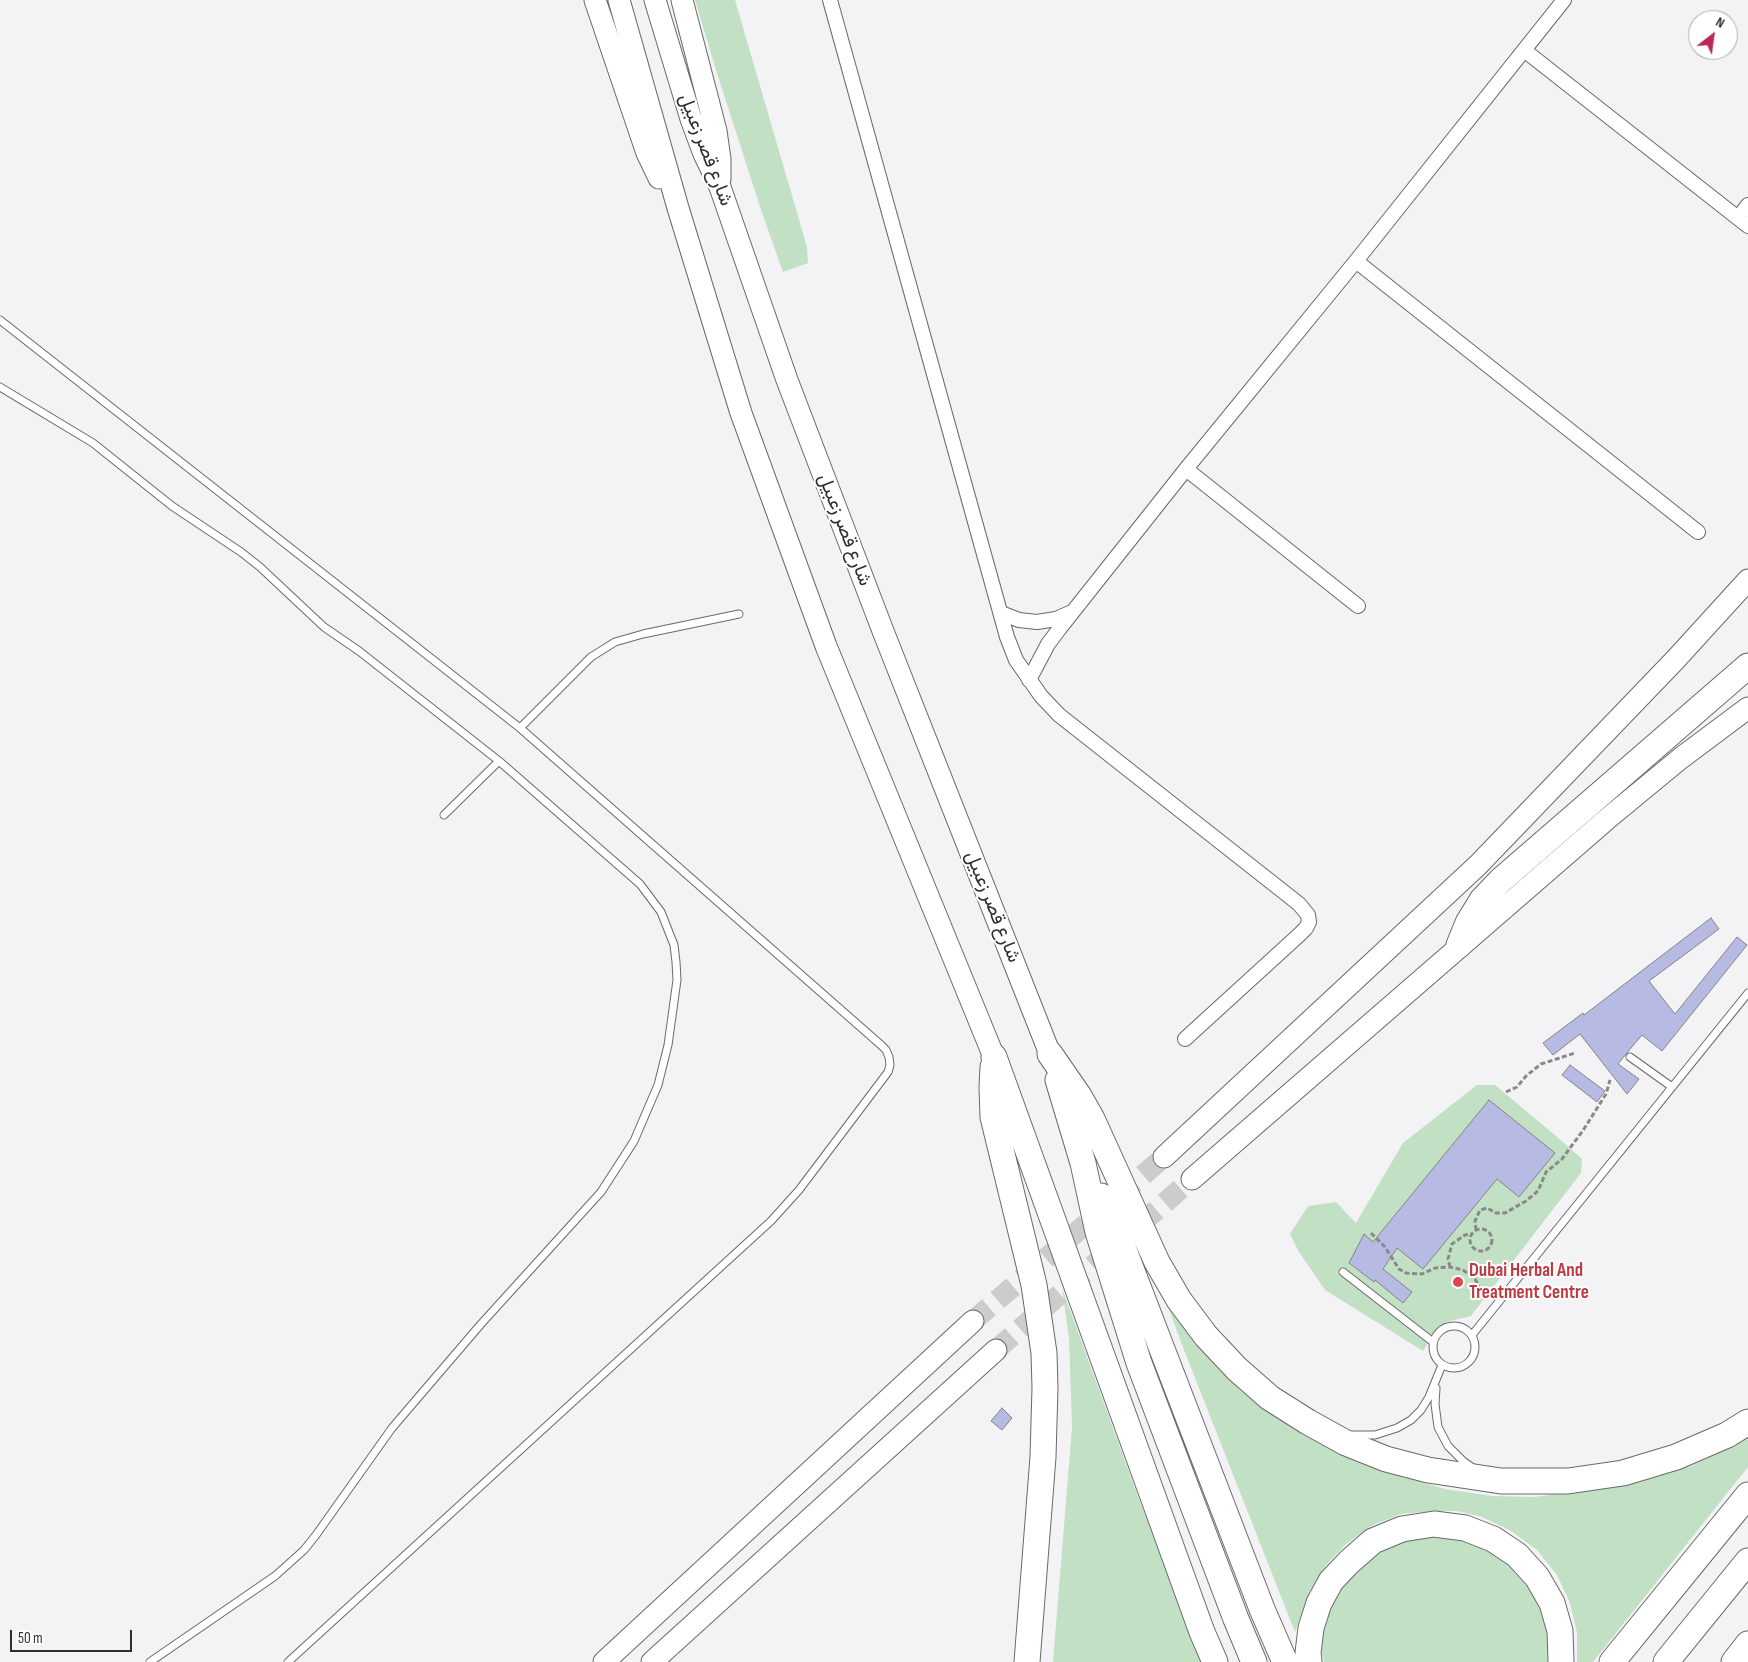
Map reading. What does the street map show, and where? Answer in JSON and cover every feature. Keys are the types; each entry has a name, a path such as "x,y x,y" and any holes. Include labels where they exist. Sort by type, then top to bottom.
{"highway":[{"path":"1459,945 1468,922 1482,900 1500,882 1748,666"},
{"path":"1050,1054 1083,1163 1098,1232 1139,1363 1254,1662"},
{"path":"1050,1054 1070,1082 1092,1119 1156,1262 1179,1300 1206,1336 1236,1369 1270,1398 1346,1443 1386,1459 1428,1470 1501,1481 1568,1481 1623,1473 1676,1457 1727,1435 1748,1422"},
{"path":"994,1057 1202,1632 1215,1662"},
{"path":"994,1057 992,1117 1034,1285 1044,1353 1044,1440 1027,1662"},
{"path":"1083,1163 1112,1220 1262,1609 1285,1662"},
{"path":"1612,1662 1748,1495"},
{"path":"1309,1662 1308,1653 1311,1628 1319,1603 1331,1581 1373,1541 1402,1529 1434,1524 1465,1528 1493,1539 1517,1555 1537,1577 1552,1603 1560,1631 1561,1662"},
{"path":"1666,1662 1748,1561"},
{"path":"1734,1662 1748,1644"}],"main road":[{"path":"595,0 647,153 666,191 678,208"},
{"name":"شارع قصر زعبيل","path":"619,0 678,208 741,413 826,646 994,1057"},
{"name":"شارع قصر زعبيل","path":"655,0 691,119 704,154 720,187 787,380 872,604 1050,1054"},
{"path":"682,0 716,131 720,159 720,187"},
{"path":"1164,1157 1478,864 1676,659 1748,580"},
{"path":"1192,1178 1459,945 1642,790 1748,708"},
{"path":"604,1662 973,1321"},
{"path":"652,1662 996,1350"}],"street":[{"path":"830,0 1001,613 1016,660 1041,696 1072,726 1299,904 1308,915 1309,922 1300,935 1185,1039"},
{"path":"1029,680 1048,644 1073,612 1564,0"},
{"path":"1524,50 1743,222 1748,205"},
{"path":"1356,261 1698,532"},
{"path":"1186,469 1358,606"},
{"path":"1001,613 1019,620 1037,622 1056,619 1073,612"}],"lane":[{"path":"0,320 520,728 881,1045 886,1050 890,1065 888,1072 798,1190 771,1221 288,1662"},
{"path":"0,387 93,443 172,506 241,552 260,567 324,627 359,651 499,761 640,884 661,912 674,945 677,980 664,1065 651,1104 634,1141 601,1192 481,1324 392,1428 304,1550 275,1576 150,1662"},
{"path":"520,728 591,657 615,642 643,634 739,614"},
{"path":"444,815 499,761"},
{"path":"1472,1335 1748,993"},
{"path":"1630,1058 1672,1087"},
{"path":"1343,1272 1433,1342"},
{"path":"1458,1326 1466,1329 1472,1335 1475,1344 1474,1354 1469,1362 1461,1367 1451,1368 1442,1365 1436,1359 1433,1351 1433,1342 1436,1335 1442,1329 1458,1326"},
{"path":"1308,1422 1329,1431 1352,1435 1375,1435 1398,1428 1411,1420 1421,1410 1436,1383 1442,1365"},
{"path":"1436,1383 1435,1404 1438,1427 1448,1446 1463,1461 1481,1473 1501,1481"}],"path":[{"path":"1506,1092 1518,1087 1526,1076 1540,1064 1575,1054"},
{"path":"1476,1230 1475,1221 1480,1210 1487,1208 1496,1213 1505,1213 1526,1201 1538,1191 1546,1172 1562,1159 1584,1129 1606,1094 1610,1080"},
{"path":"1481,1229 1490,1233 1492,1242 1490,1247 1486,1250 1477,1250 1470,1243 1472,1234 1476,1230 1481,1229"},
{"path":"1371,1233 1385,1247 1399,1269 1406,1274 1422,1274 1435,1268 1450,1267 1463,1270 1475,1279 1483,1291 1491,1311"},
{"path":"1450,1267 1448,1259 1452,1244 1465,1235 1472,1234"}],"green space":[{"path":"695,0 735,0 807,247 808,263 783,272 761,210"},
{"path":"1477,1085 1495,1085 1556,1136 1582,1159 1581,1173 1471,1316 1446,1322 1435,1331 1423,1351 1325,1290 1299,1252 1290,1234 1308,1206 1336,1202 1356,1223 1403,1143"},
{"path":"1062,1288 1137,1494 1203,1662 1053,1662 1072,1427 1069,1339"},
{"path":"1163,1293 1342,1454 1397,1475 1445,1489 1492,1496 1534,1497 1583,1491 1636,1481 1688,1467 1748,1437 1748,1467 1593,1662 1577,1662 1577,1633 1570,1603 1557,1575 1537,1550 1511,1531 1482,1517 1457,1511 1401,1514 1373,1525 1346,1544 1326,1565 1309,1592 1295,1632"},
{"path":"1439,1532 1491,1549 1519,1571 1541,1600 1548,1628 1548,1662 1324,1662 1321,1651 1322,1623 1335,1590 1377,1547"}],"building":[{"path":"1711,918 1719,929 1649,981 1675,1014 1737,937 1747,945 1662,1051 1642,1035 1626,1054 1618,1064 1639,1079 1627,1094 1580,1034 1553,1055 1543,1043 1583,1013 1584,1015"},
{"path":"1570,1065 1605,1091 1597,1102 1562,1075"},
{"path":"1489,1100 1555,1153 1519,1197 1497,1179 1423,1269 1397,1248 1383,1269 1412,1292 1403,1303 1375,1280 1374,1282 1349,1263 1364,1234 1373,1242"},
{"path":"1002,1408 1012,1418 1002,1430 991,1421"}],"tunnel":[{"path":"973,1321 1164,1157"},
{"path":"996,1350 1192,1179"}],"place":[{"name":"Dubai Herbal And Treatment Centre","path":"1458,1282"}]}
